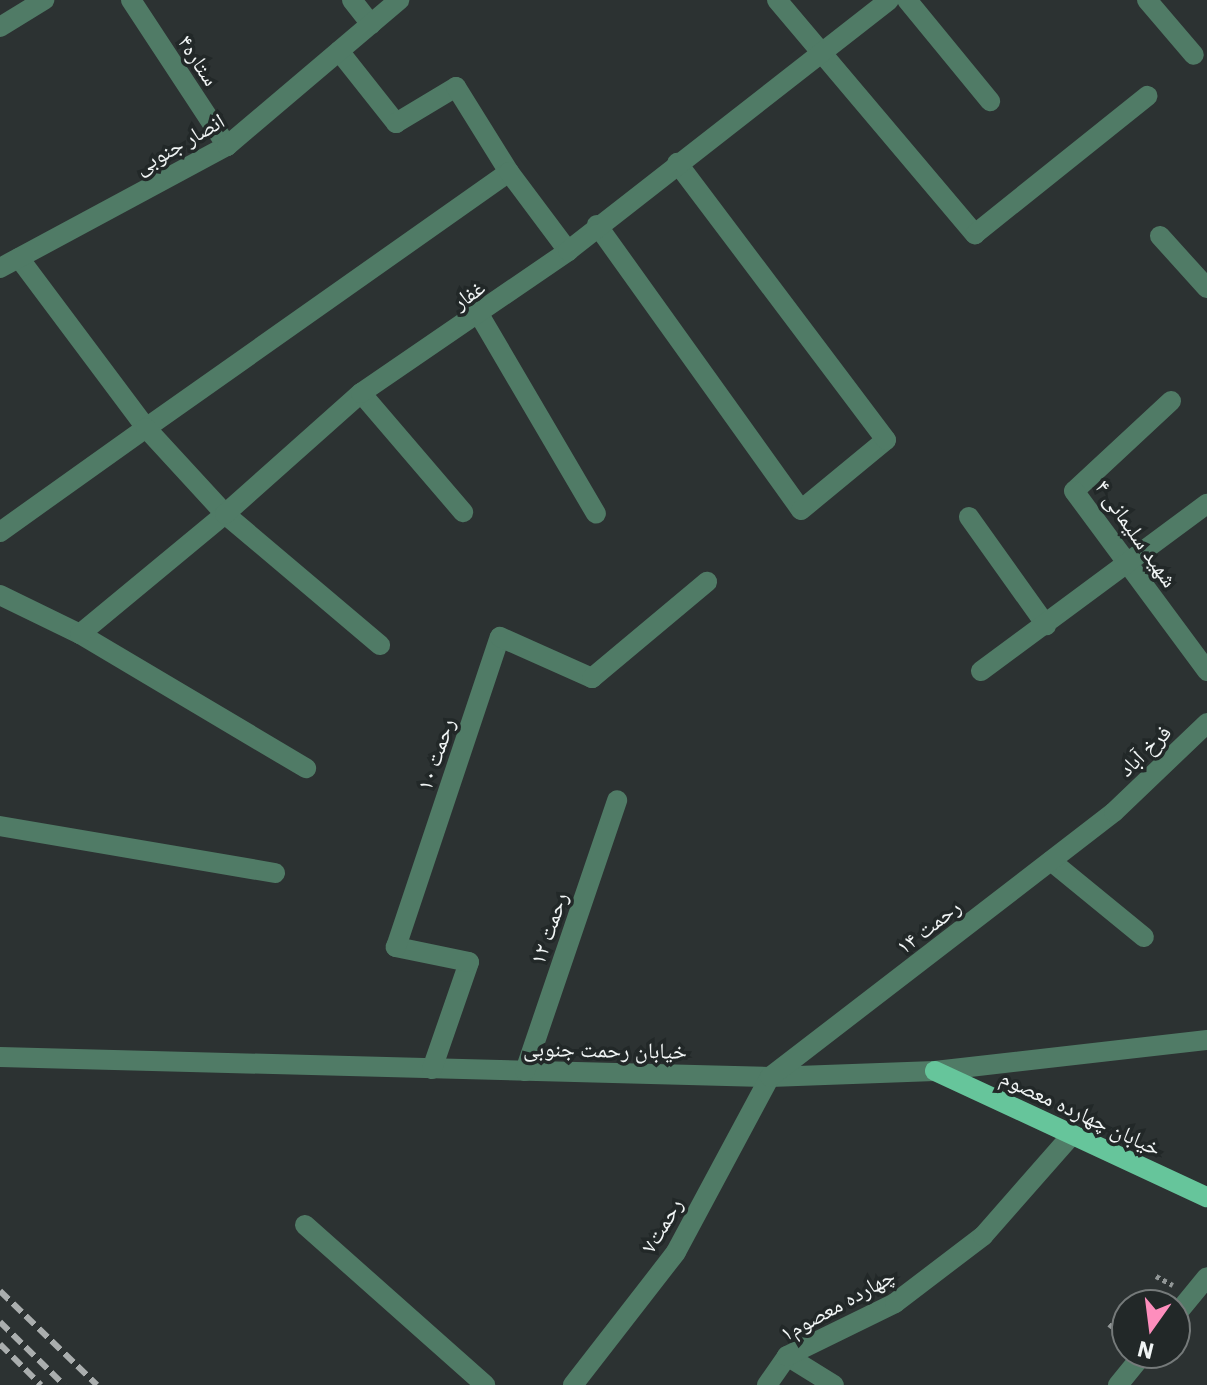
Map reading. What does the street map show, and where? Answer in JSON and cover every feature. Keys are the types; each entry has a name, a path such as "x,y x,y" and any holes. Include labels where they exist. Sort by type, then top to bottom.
{"main road":[{"name":"خیابان چهارده معصوم","path":"935,1071 1207,1197"}],"street":[{"path":"0,27 44,0"},
{"name":"ستاره۴","path":"131,0 227,146"},
{"path":"352,0 371,24"},
{"name":"انصار جنوبی","path":"0,268 227,146 399,0"},
{"path":"777,0 975,234 1147,96"},
{"name":"غفار","path":"80,634 225,514 361,393 480,316 568,251 597,225 889,0"},
{"path":"907,0 990,101"},
{"path":"1147,0 1194,55"},
{"path":"339,51 396,123 456,87 509,172 568,251"},
{"path":"597,225 801,510 886,440 677,163"},
{"path":"0,532 509,172"},
{"path":"1160,236 1207,288"},
{"path":"19,258 146,428 225,514 380,645"},
{"path":"480,316 596,514"},
{"path":"361,393 463,512"},
{"name":"شهید سلیمانی ۴","path":"1171,401 1074,491 1207,671"},
{"path":"981,671 1129,565 1207,504"},
{"path":"969,517 1046,625"},
{"name":"رحمت ۱۰","path":"432,1069 469,962 396,947 500,637 592,678 707,582"},
{"path":"0,595 80,634 306,768"},
{"name":"فرخ آباد","path":"1114,812 1207,723"},
{"name":"رحمت ۱۲","path":"525,1071 617,800"},
{"name":"رحمت ۱۴","path":"770,1077 1114,812"},
{"path":"0,826 275,873"},
{"path":"1051,861 1144,937"},
{"name":"خیابان رحمت جنوبی","path":"0,1057 770,1077 935,1071 1207,1040"},
{"name":"رحمت۷","path":"573,1385 676,1252 770,1077"},
{"name":"چهارده معصوم۱","path":"767,1385 787,1356 895,1303 983,1236 1071,1136"},
{"path":"305,1225 485,1385"},
{"path":"1191,1296 1207,1277"},
{"path":"787,1356 834,1385"},
{"path":"1118,1385 1131,1369"}],"railway":[{"path":"0,1291 97,1385"},
{"path":"0,1322 64,1385"},
{"path":"0,1344 41,1385"}]}
